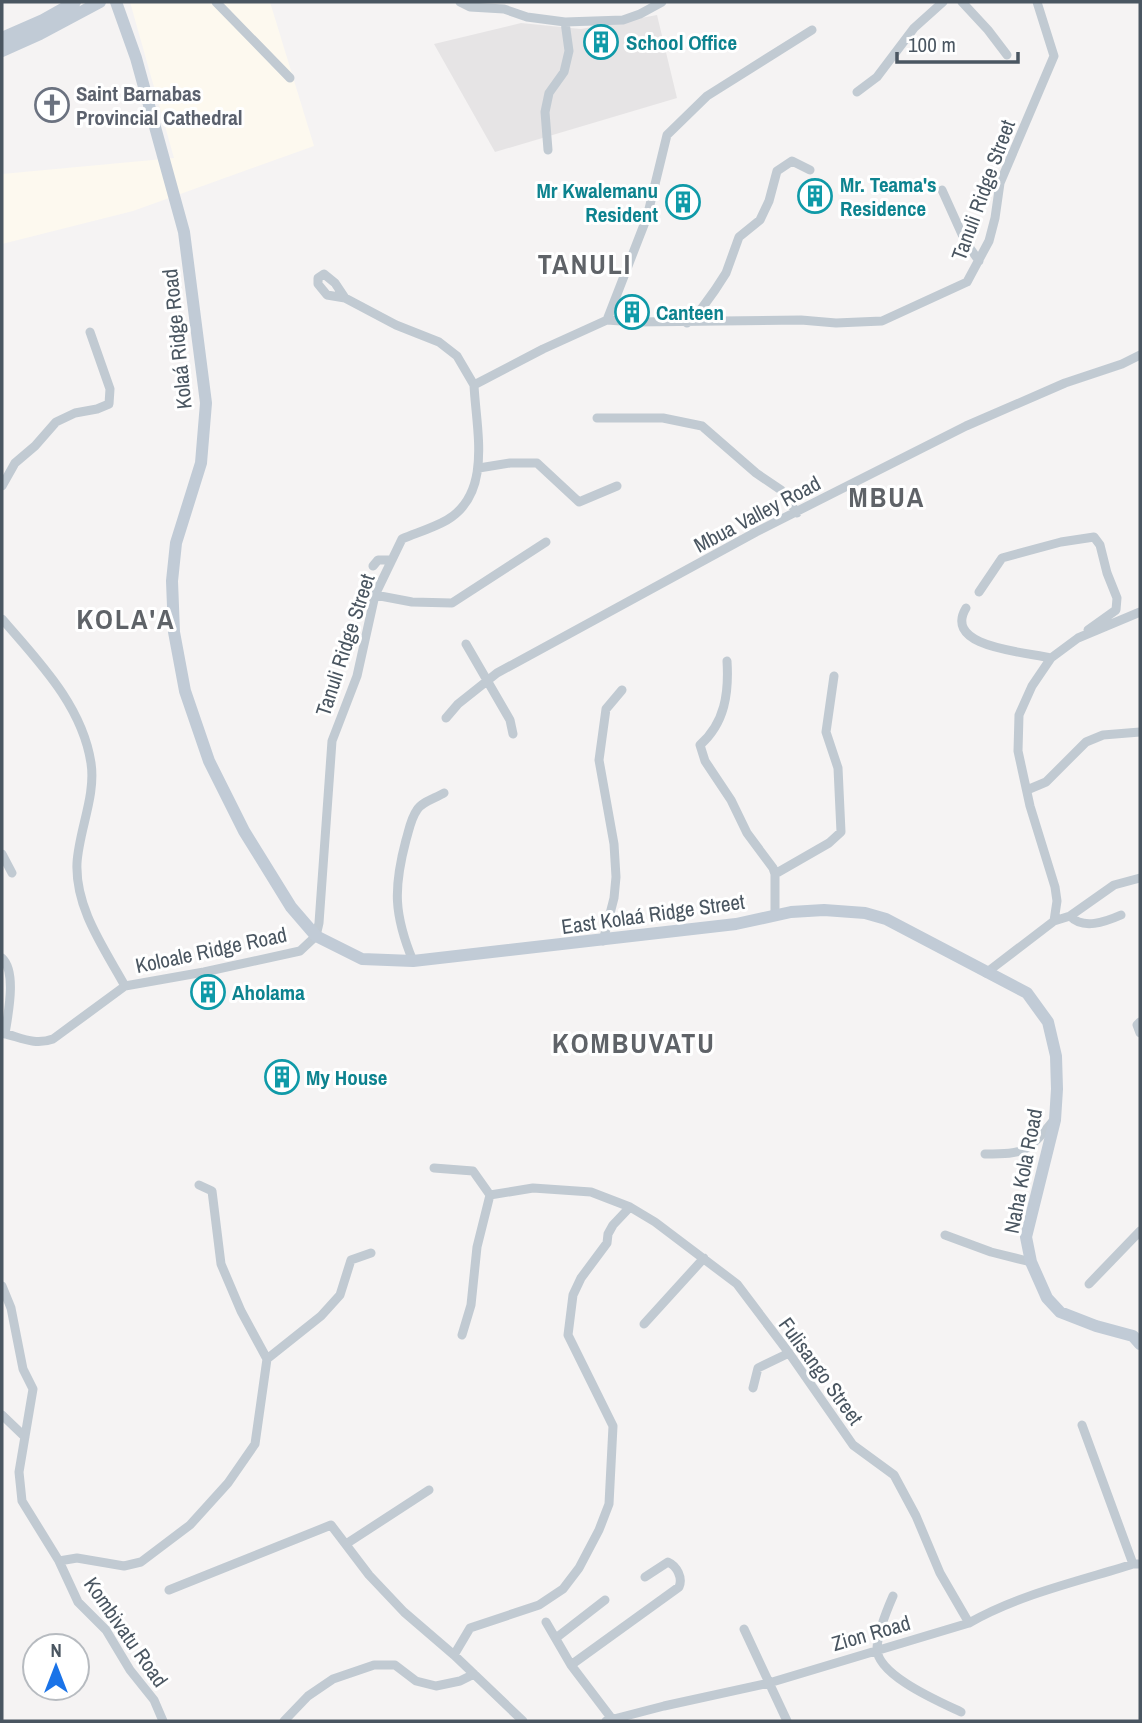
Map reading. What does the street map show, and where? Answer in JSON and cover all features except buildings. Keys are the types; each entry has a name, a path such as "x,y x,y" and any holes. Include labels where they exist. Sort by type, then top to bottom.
{"street":[{"path":"2,38 75,2"},
{"path":"2,51 100,2"},
{"name":"Kolaá Ridge Road","path":"116,2 136,58 184,232 206,403 201,463 176,543 172,581 174,632 185,691 209,761 244,831 291,907 316,936"},
{"path":"216,2 290,78"},
{"path":"460,2 470,7 504,9 527,17 565,22 623,20 662,2"},
{"path":"494,2 504,9"},
{"path":"857,92 877,77 914,28 943,2"},
{"path":"962,2 1007,55"},
{"name":"Tanuli Ridge Street","path":"316,936 320,923 332,741 357,676 375,595 402,539 448,519 470,497 479,468 474,385 552,344 607,320 687,323 882,321 967,282 979,261 995,218 1000,183 1054,56 1037,2"},
{"path":"548,150 545,111 548,93 564,72 569,51 565,22"},
{"path":"607,320 647,217 667,135 707,96 812,30"},
{"path":"687,323 702,308 726,273 739,237 760,220 769,201 777,171 792,161 810,170"},
{"path":"942,190 965,241 979,261"},
{"path":"345,298 396,325 439,342 457,356 474,385"},
{"path":"2,486 15,463 35,446 56,422 75,413 97,410 109,404 110,389 90,332"},
{"name":"Mbua Valley Road","path":"446,718 458,704 488,680 733,545 966,426 1065,383 1122,365 1140,355"},
{"path":"597,418 663,418 702,426 756,473 781,490 797,513"},
{"path":"479,468 510,463 537,463 579,502 617,486"},
{"path":"979,592 1002,558 1061,542 1094,537 1100,545 1117,597 1115,610 1051,658 1036,678 1019,715 1018,751 1055,887 1057,901 1054,921"},
{"path":"375,595 412,601 452,603 546,542"},
{"path":"373,566 378,560 392,560"},
{"path":"966,608 961,617 962,628 972,638 986,645 1051,658"},
{"path":"1078,638 1140,612"},
{"path":"2,619 60,688 79,723 91,763 90,792 77,863 80,892 86,915 125,986"},
{"path":"466,644 510,720 513,734"},
{"path":"727,661 729,676 722,715 711,735 700,745 705,761 731,800 747,833 774,869 775,916"},
{"path":"775,874 829,843 841,832 838,768 826,732 834,676"},
{"path":"603,941 614,898 616,877 614,844 600,760 606,709 622,690"},
{"path":"1027,790 1046,782 1086,742 1103,735 1140,732"},
{"path":"413,961 401,931 397,895 398,869 410,824 418,807 444,793"},
{"path":"2,854 12,873"},
{"path":"986,973 1054,921 1070,916 1114,885 1140,878"},
{"name":"East Kolaá Ridge Street","path":"316,936 362,959 413,961 736,924 791,912 865,913 887,919 986,973"},
{"path":"1070,916 1073,920 1090,924 1121,915"},
{"name":"Koloale Ridge Road","path":"4,1034 19,1040 43,1042 53,1039 125,986 300,951 316,936"},
{"path":"2,958 7,963 10,979 4,1034"},
{"name":"Naha Kola Road","path":"986,973 1027,993 1048,1022 1056,1056 1055,1120 1026,1237 1031,1262 1047,1298 1060,1312 1133,1336 1140,1344"},
{"path":"1140,1022 1140,1033"},
{"path":"985,1154 1016,1154 1034,1145 1055,1120"},
{"path":"434,1168 472,1171 491,1195 477,1247 471,1305 462,1335"},
{"path":"59,1561 77,1558 124,1566 141,1562 190,1524 228,1483 254,1444 267,1359 220,1264 212,1191 199,1185"},
{"name":"Fulisango Street","path":"491,1195 533,1188 562,1189 591,1192 630,1206 737,1284 853,1445 894,1475 916,1516 940,1573 969,1623"},
{"path":"454,1655 470,1628 539,1605 563,1589 579,1568 599,1530 609,1504 614,1426 568,1335 573,1295 607,1243 613,1225 630,1206"},
{"path":"1088,1284 1140,1231"},
{"path":"945,1234 991,1252 1031,1262"},
{"path":"267,1359 321,1316 340,1295 351,1260 371,1254"},
{"path":"644,1324 704,1258"},
{"name":"Kombivatu Road","path":"2,1286 11,1308 23,1369 33,1389 19,1472 22,1501 59,1561 78,1602 106,1629 130,1670 153,1700 163,1721"},
{"path":"752,1388 758,1368 789,1353"},
{"path":"2,1415 25,1437"},
{"path":"1082,1424 1137,1564"},
{"path":"346,1544 429,1490"},
{"path":"169,1590 331,1524 369,1575 404,1612 523,1721"},
{"path":"571,1665 679,1587 681,1582 681,1577 668,1562 645,1577"},
{"name":"Zion Road","path":"609,1720 769,1683 969,1623 995,1608 1025,1597 1137,1564"},
{"path":"893,1596 877,1649 882,1662 914,1689 961,1712"},
{"path":"556,1639 605,1600"},
{"path":"546,1622 571,1665 609,1720"},
{"path":"744,1629 787,1721"},
{"path":"284,1721 308,1696 333,1679 374,1665 394,1665 416,1681 436,1686 460,1681 474,1674"}],"shaded area":[{"path":"130,2 270,2 314,146 133,211 2,244 2,174 174,158"},
{"path":"657,15 677,98 495,152 434,44 521,23 581,29"}],"place":[{"name":"School Office","path":"601,42"},
{"name":"Saint Barnabas Provincial Cathedral","path":"52,105"},
{"name":"Mr. Teama's Residence","path":"815,196"},
{"name":"Mr Kwalemanu Resident","path":"683,202"},
{"name":"Canteen","path":"632,312"},
{"name":"Aholama","path":"208,992"},
{"name":"My House","path":"282,1077"}],"district":[{"name":"TANULI","path":"585,264"},
{"name":"MBUA","path":"887,497"},
{"name":"KOLA'A","path":"126,619"},
{"name":"KOMBUVATU","path":"634,1043"}]}
